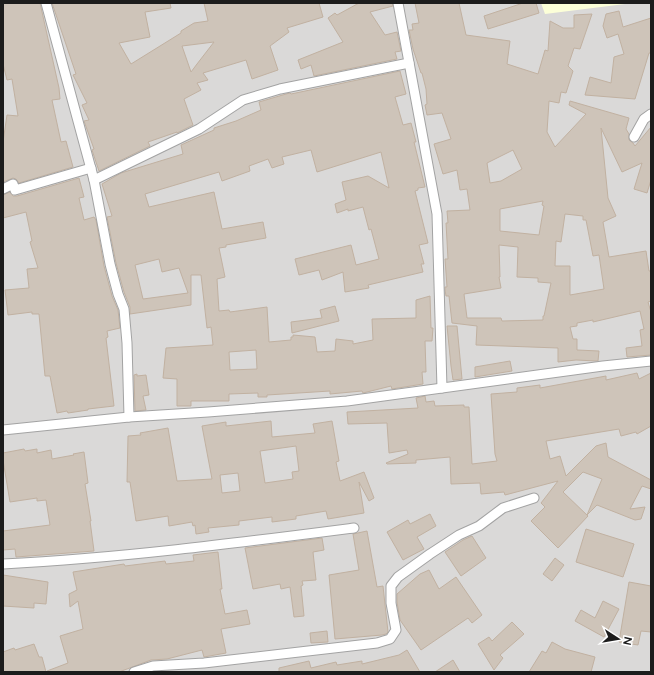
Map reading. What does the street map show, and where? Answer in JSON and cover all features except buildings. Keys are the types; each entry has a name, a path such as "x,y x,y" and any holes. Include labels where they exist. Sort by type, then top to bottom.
{"street":[{"path":"46,3 91,168 110,264 118,294 124,308 127,343 129,417"},
{"path":"398,3 437,214 442,388"},
{"path":"94,180 199,129 244,100 280,89 409,63"},
{"path":"634,137 644,119 651,114"},
{"path":"3,189 13,184 16,190 91,168"},
{"path":"3,430 129,417 348,400 651,361"},
{"path":"134,672 153,666 206,668 377,643 390,639 396,630 391,603 392,586 398,577 459,535 479,526 503,508 534,498"},
{"path":"3,564 49,562 161,552 354,528"}],"shaded area":[{"path":"3,3 651,3 651,672 3,672"},
{"path":"541,3 633,3 545,14"}]}
